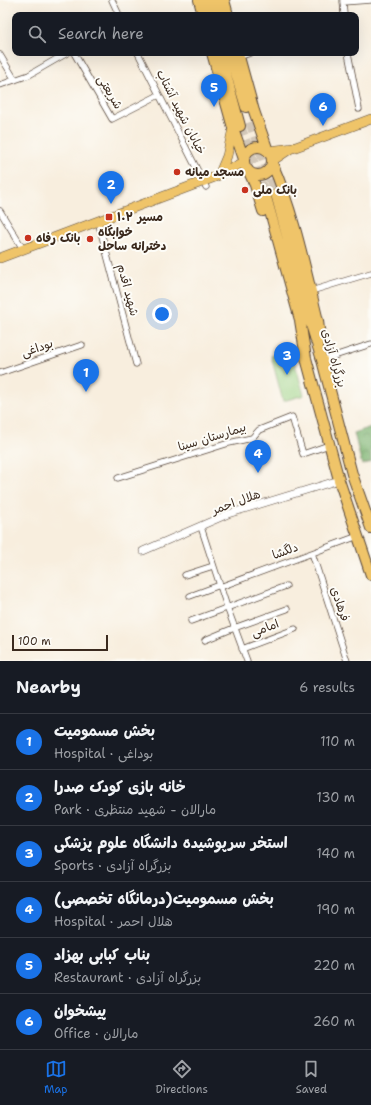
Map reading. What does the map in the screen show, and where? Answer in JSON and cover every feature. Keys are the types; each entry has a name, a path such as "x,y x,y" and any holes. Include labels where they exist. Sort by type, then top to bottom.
{"highway":[{"path":"199,0 202,12"},
{"path":"206,0 209,12"},
{"path":"215,0 218,12"},
{"path":"224,0 227,12"},
{"path":"213,56 236,127"},
{"path":"221,56 236,127"},
{"path":"235,56 250,122"},
{"path":"236,56 254,112 281,183 292,220 318,321 322,360"},
{"name":"بزرگراه آزادی","path":"236,127 238,142 245,164 255,186 294,325 306,358 338,480 371,575"},
{"path":"238,142 246,144 254,143 262,134"},
{"path":"253,147 261,147 270,156 269,170 262,174 254,174 245,164 247,152 253,147"},
{"path":"255,186 259,179 265,176 272,174 278,176"},
{"name":"بزرگراه آزادی","path":"306,358 300,320 271,196 322,360 352,474 371,528"}],"main road":[{"path":"270,156 371,119"},
{"path":"219,175 236,127"},
{"path":"0,258 98,221 205,184 219,175 245,164"}],"street":[{"path":"112,0 118,12"},
{"path":"344,12 343,1 371,0"},
{"path":"0,55 15,80"},
{"path":"0,86 29,75 62,56"},
{"name":"شریعتی","path":"76,56 112,119 159,95"},
{"name":"خیابان شهید آشتاب","path":"140,56 205,184"},
{"path":"349,56 359,109"},
{"path":"0,211 23,249"},
{"name":"شهید اقدم","path":"98,221 136,364"},
{"path":"311,291 371,273"},
{"path":"322,360 371,344"},
{"name":"بوداغی","path":"0,372 82,345"},
{"name":"بیمارستان سینا","path":"118,478 228,443 252,438 259,430 292,417 304,454 329,445"},
{"name":"هلال احمر","path":"143,551 228,514 338,480"},
{"path":"201,527 234,628 247,661"},
{"name":"دلگشا","path":"190,596 358,536"},
{"name":"فرهادی","path":"312,553 347,661"},
{"path":"185,575 213,566"},
{"path":"190,621 286,586"},
{"path":"205,640 286,609"},
{"name":"امامی","path":"242,649 295,628"}],"green space":[{"path":"291,350 304,395 283,401 271,356"},
{"path":"371,427 371,462 362,465 354,433"}],"tunnel":[{"path":"250,122 276,194"},
{"path":"240,126 266,197"}],"place":[{"name":"بناب کبابی بهزاد","path":"214,107"},
{"name":"پیشخوان","path":"323,126"},
{"name":"مسجد میانه","path":"177,172"},
{"name":"بانک ملی","path":"245,190"},
{"name":"خانه بازی کودک صدرا","path":"111,204"},
{"name":"مسیر ۱۰۲","path":"109,217"},
{"name":"بانک رفاه","path":"28,238"},
{"name":"خوابگاه دخترانه ساحل","path":"90,239"},
{"name":"استخر سرپوشیده دانشگاه علوم پزشکی","path":"287,375"},
{"name":"بخش مسمومیت","path":"86,392"},
{"name":"بخش مسمومیت(درمانگاه تخصصی)","path":"258,473"}]}
